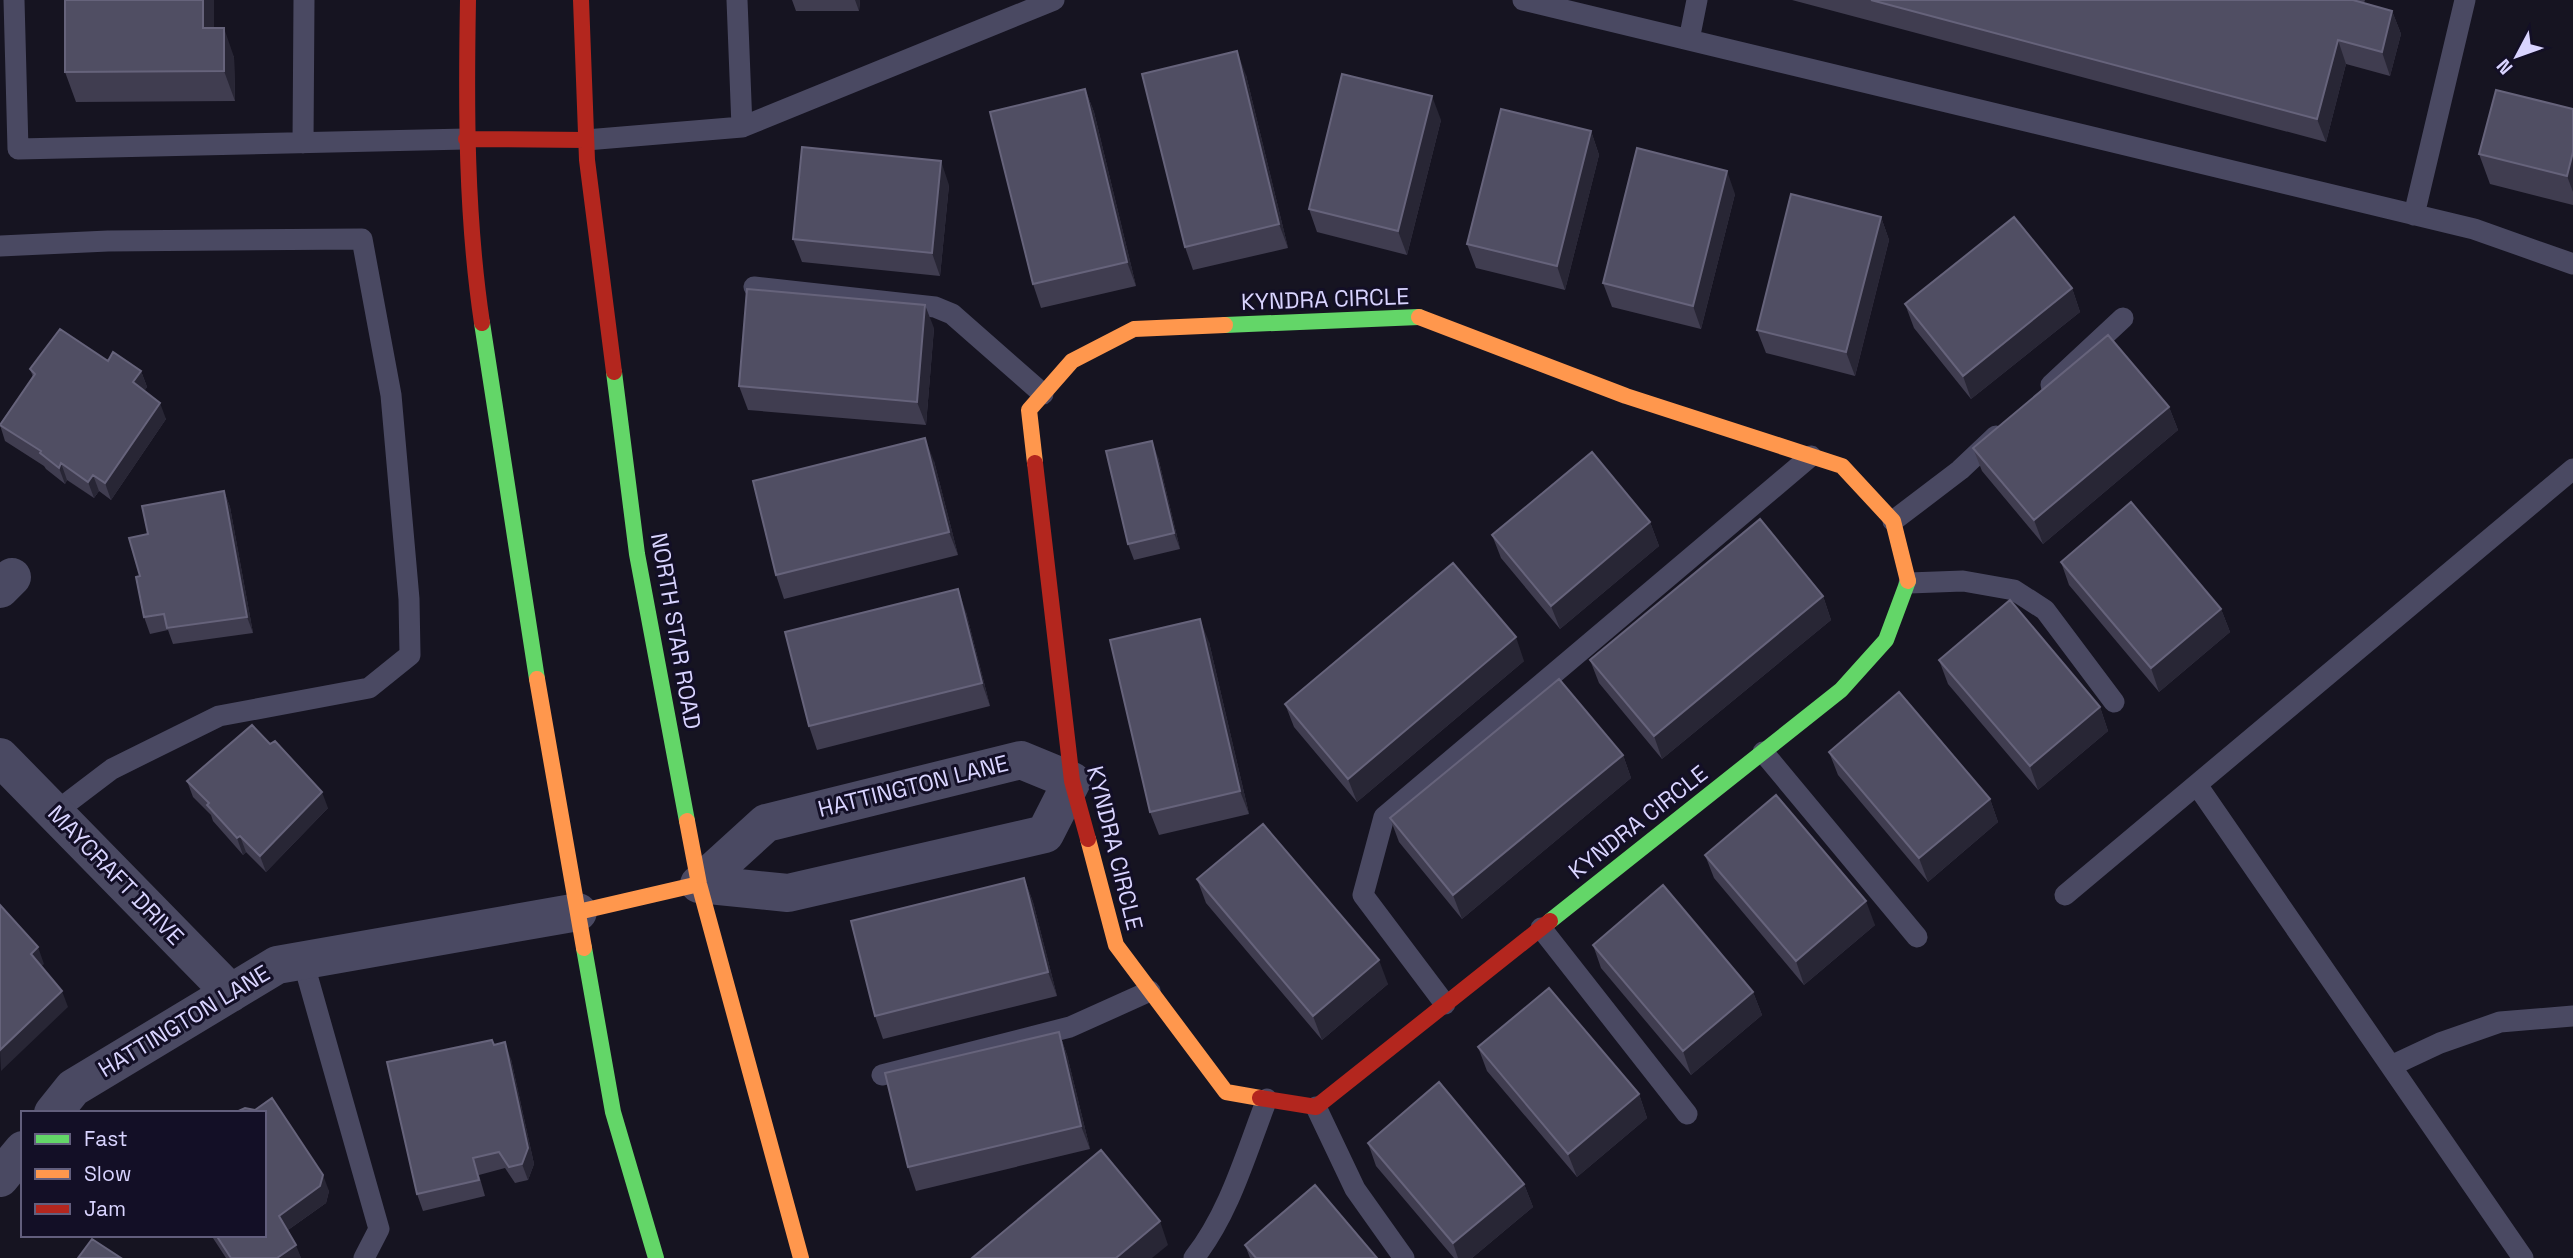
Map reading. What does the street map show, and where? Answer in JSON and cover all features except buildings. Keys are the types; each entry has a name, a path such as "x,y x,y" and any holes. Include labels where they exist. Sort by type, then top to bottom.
{"main road":[{"path":"468,0 466,139 477,288 545,728 613,1112 656,1258"},
{"name":"NORTH STAR ROAD","path":"581,0 586,140 638,554 699,884 801,1258"},
{"path":"466,139 586,140"},
{"name":"KYNDRA CIRCLE","path":"1419,317 1626,396 1811,456 1842,466 1893,521 1909,583 1886,640 1841,690 1316,1107 1226,1091 1116,945 1072,781 1029,410 1072,362 1134,329 1419,317"},
{"path":"578,912 699,884"}],"street":[{"name":"MAYCRAFT DRIVE","path":"0,757 231,993"},
{"name":"HATTINGTON LANE","path":"699,884 766,823 1021,760 1072,781"},
{"path":"699,884 788,893 1045,834 1072,781"},
{"name":"HATTINGTON LANE","path":"55,1111 74,1088 277,965 578,912"},
{"path":"0,1178 21,1152"}],"lane":[{"path":"14,0 18,149 466,139"},
{"path":"303,143 304,0"},
{"path":"737,0 742,127"},
{"path":"586,140 742,127 1054,0"},
{"path":"1523,0 2474,229 2573,264"},
{"path":"1689,40 1697,0"},
{"path":"2414,215 2465,0"},
{"path":"0,246 108,241 362,239 391,395 408,599 410,656 369,688 219,716 112,769 54,813"},
{"path":"754,287 935,307 952,314 1043,394"},
{"path":"2031,403 2123,318"},
{"path":"1893,521 1960,470 2011,422"},
{"path":"1446,1004 1363,895 1384,817 1811,456"},
{"path":"2065,895 2573,470"},
{"path":"1909,583 1963,581 2014,590 2045,610 2114,702"},
{"path":"1763,752 1917,937"},
{"path":"2197,785 2393,1065 2523,1258"},
{"path":"1541,928 1687,1114"},
{"path":"303,961 379,1228 364,1258"},
{"path":"881,1075 1070,1027 1150,990"},
{"path":"2393,1065 2440,1043 2500,1021 2573,1016"},
{"path":"1194,1258 1206,1243 1223,1212 1268,1099"},
{"path":"1316,1107 1355,1189 1404,1258"}],"traffic: fast":[{"path":"1225,325 1419,317"},
{"path":"482,323 537,679"},
{"path":"614,372 637,554 687,821"},
{"path":"1550,921 1841,690 1886,640 1908,581"},
{"path":"584,948 613,1112 656,1258"}],"traffic: slow":[{"path":"1419,317 1626,396 1842,466 1893,521 1908,581"},
{"path":"1035,463 1029,410 1072,361 1134,329 1225,325"},
{"path":"537,679 584,948"},
{"path":"687,821 699,884 801,1258"},
{"path":"1088,839 1116,945 1226,1092 1260,1098"},
{"path":"578,912 699,884"}],"traffic: jam":[{"path":"468,0 468,162 482,323"},
{"path":"581,0 587,160 614,372"},
{"path":"466,139 586,140"},
{"path":"1035,463 1072,781 1088,839"},
{"path":"1260,1098 1316,1107 1550,921"}]}
